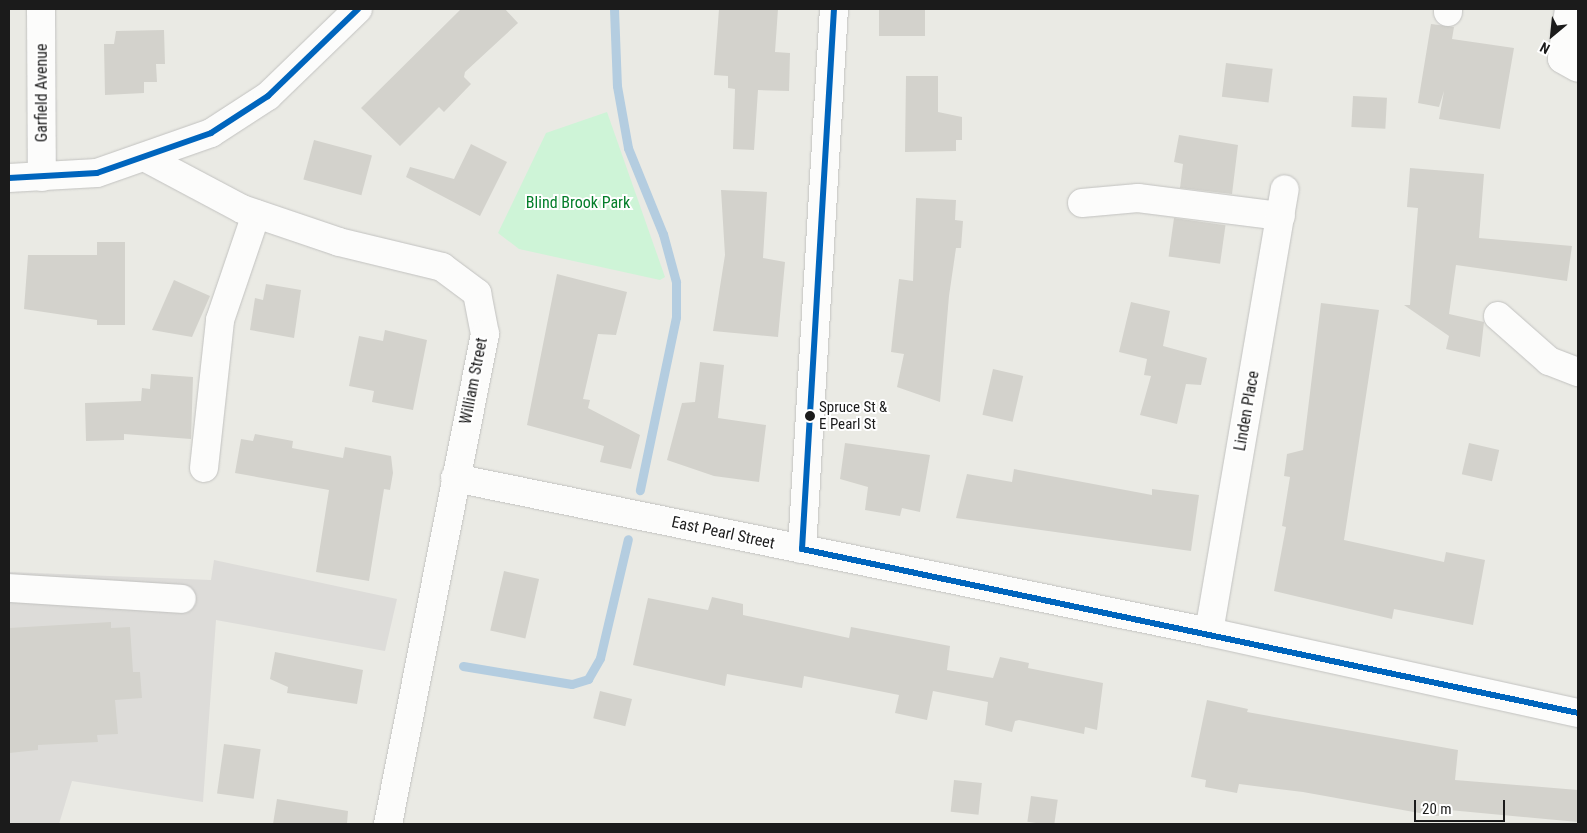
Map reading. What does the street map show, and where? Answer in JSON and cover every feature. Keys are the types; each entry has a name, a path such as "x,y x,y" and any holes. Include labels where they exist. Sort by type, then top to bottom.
{"street":[{"name":"Garfield Avenue","path":"41,9 42,177"},
{"path":"9,178 97,173 146,158 211,133 268,96 358,9"},
{"path":"802,549 834,9"},
{"path":"1569,9 1562,59 1578,68"},
{"name":"William Street","path":"146,158 256,214 339,242 442,267 477,293 485,334 454,478 388,824"},
{"name":"Linden Place","path":"1209,632 1285,190"},
{"path":"1082,203 1138,198 1281,216"},
{"path":"204,468 220,320 256,214"},
{"path":"1498,316 1549,361 1578,372"},
{"name":"East Pearl Street","path":"454,478 1209,632 1578,713"},
{"path":"9,588 182,599"}],"shaded area":[{"path":"214,560 397,599 385,651 216,620 203,802 72,781 59,824 9,824 9,572 211,580"}],"green space":[{"name":"Blind Brook Park","path":"607,112 665,277 660,280 519,249 498,233 546,133"}],"building":[{"path":"461,9 505,9 518,23 465,72 464,77 471,84 444,112 439,107 400,146 361,108"},
{"path":"719,9 778,9 775,52 790,53 789,91 758,90 754,150 733,149 735,89 728,88 728,76 714,75"},
{"path":"879,9 925,9 925,36 879,36"},
{"path":"1431,24 1454,27 1452,39 1514,48 1500,129 1439,119 1444,91 1439,107 1418,103"},
{"path":"164,30 165,64 156,64 157,82 144,82 144,93 105,95 104,44 114,44 116,31"},
{"path":"1226,63 1273,69 1269,102 1222,97"},
{"path":"906,76 938,76 938,112 962,117 962,140 956,140 956,151 905,152"},
{"path":"1353,96 1387,98 1385,129 1351,127"},
{"path":"1179,135 1238,145 1232,194 1180,188 1183,164 1174,162"},
{"path":"314,140 372,156 361,195 303,180"},
{"path":"471,144 507,162 480,216 406,177 410,167 454,179"},
{"path":"1410,168 1484,174 1479,238 1572,246 1567,281 1456,265 1449,314 1484,322 1480,357 1446,349 1449,336 1404,305 1410,305 1418,208 1407,207"},
{"path":"721,190 767,192 763,258 785,262 778,337 713,331 725,255"},
{"path":"916,198 956,200 955,220 963,221 961,248 956,248 949,296 940,402 897,387 904,354 891,352 899,279 913,281"},
{"path":"1174,218 1225,225 1220,264 1169,257"},
{"path":"97,242 125,242 125,325 97,325 97,320 24,309 28,255 97,255"},
{"path":"557,274 627,292 616,335 598,334 583,399 590,400 588,408 640,435 631,469 600,462 604,446 527,425"},
{"path":"174,280 210,296 192,337 152,330"},
{"path":"266,284 301,290 294,338 250,330 255,298 263,300"},
{"path":"1131,302 1170,311 1163,346 1207,358 1201,385 1186,384 1177,424 1140,415 1151,376 1144,375 1147,359 1119,352"},
{"path":"1321,303 1379,310 1344,540 1444,562 1446,552 1485,560 1473,625 1394,609 1392,619 1274,591 1286,527 1282,526 1290,477 1284,476 1287,454 1303,450"},
{"path":"385,330 427,340 413,410 372,402 374,391 349,386 359,336 383,341"},
{"path":"700,362 724,365 718,418 766,425 759,482 714,476 667,460 682,403 695,402"},
{"path":"993,369 1023,376 1013,422 982,415"},
{"path":"151,374 193,377 191,439 124,434 124,440 86,441 85,403 141,401 142,388 150,389"},
{"path":"255,434 293,441 292,448 343,458 345,447 391,456 393,473 390,490 384,489 369,581 316,572 329,490 235,473 241,439 253,441"},
{"path":"845,443 930,455 920,512 902,508 900,516 865,510 868,487 840,479"},
{"path":"1469,443 1499,450 1492,481 1462,474"},
{"path":"1014,469 1152,495 1152,489 1199,495 1191,551 956,518 967,474 1012,482"},
{"path":"504,571 539,579 525,639 490,630"},
{"path":"712,597 743,604 743,615 849,638 851,627 950,646 947,670 993,678 1000,657 1029,663 1028,668 1103,683 1097,730 1085,727 1084,734 1019,720 1015,721 1012,732 985,725 988,702 933,691 927,720 895,713 899,695 804,676 802,688 727,674 725,686 633,665 648,598 708,610"},
{"path":"111,622 111,628 130,627 133,672 140,672 142,698 115,700 118,734 97,735 98,742 38,745 38,750 9,753 9,628"},
{"path":"275,652 363,670 357,704 287,693 288,687 270,679"},
{"path":"600,691 632,699 625,726 593,718"},
{"path":"1207,700 1248,709 1247,712 1458,750 1455,780 1578,790 1578,822 1449,810 1448,815 1436,816 1303,792 1239,784 1237,793 1205,787 1206,780 1191,777"},
{"path":"224,744 261,749 254,799 217,794"},
{"path":"954,780 982,783 979,815 951,812"},
{"path":"1031,796 1058,800 1054,824 1027,822"},
{"path":"277,799 348,811 347,824 273,824"}],"waterway":[{"path":"614,9 617,86 628,148 663,234 676,282 676,317 640,490"},
{"path":"463,666 572,684 588,679 600,658 628,539"}],"transit line":[{"path":"9,178 97,173 211,133 268,96 358,9"},
{"path":"802,549 834,9"},
{"path":"802,549 1578,713"}],"place":[{"name":"Spruce St & E Pearl St","path":"810,416"}]}
